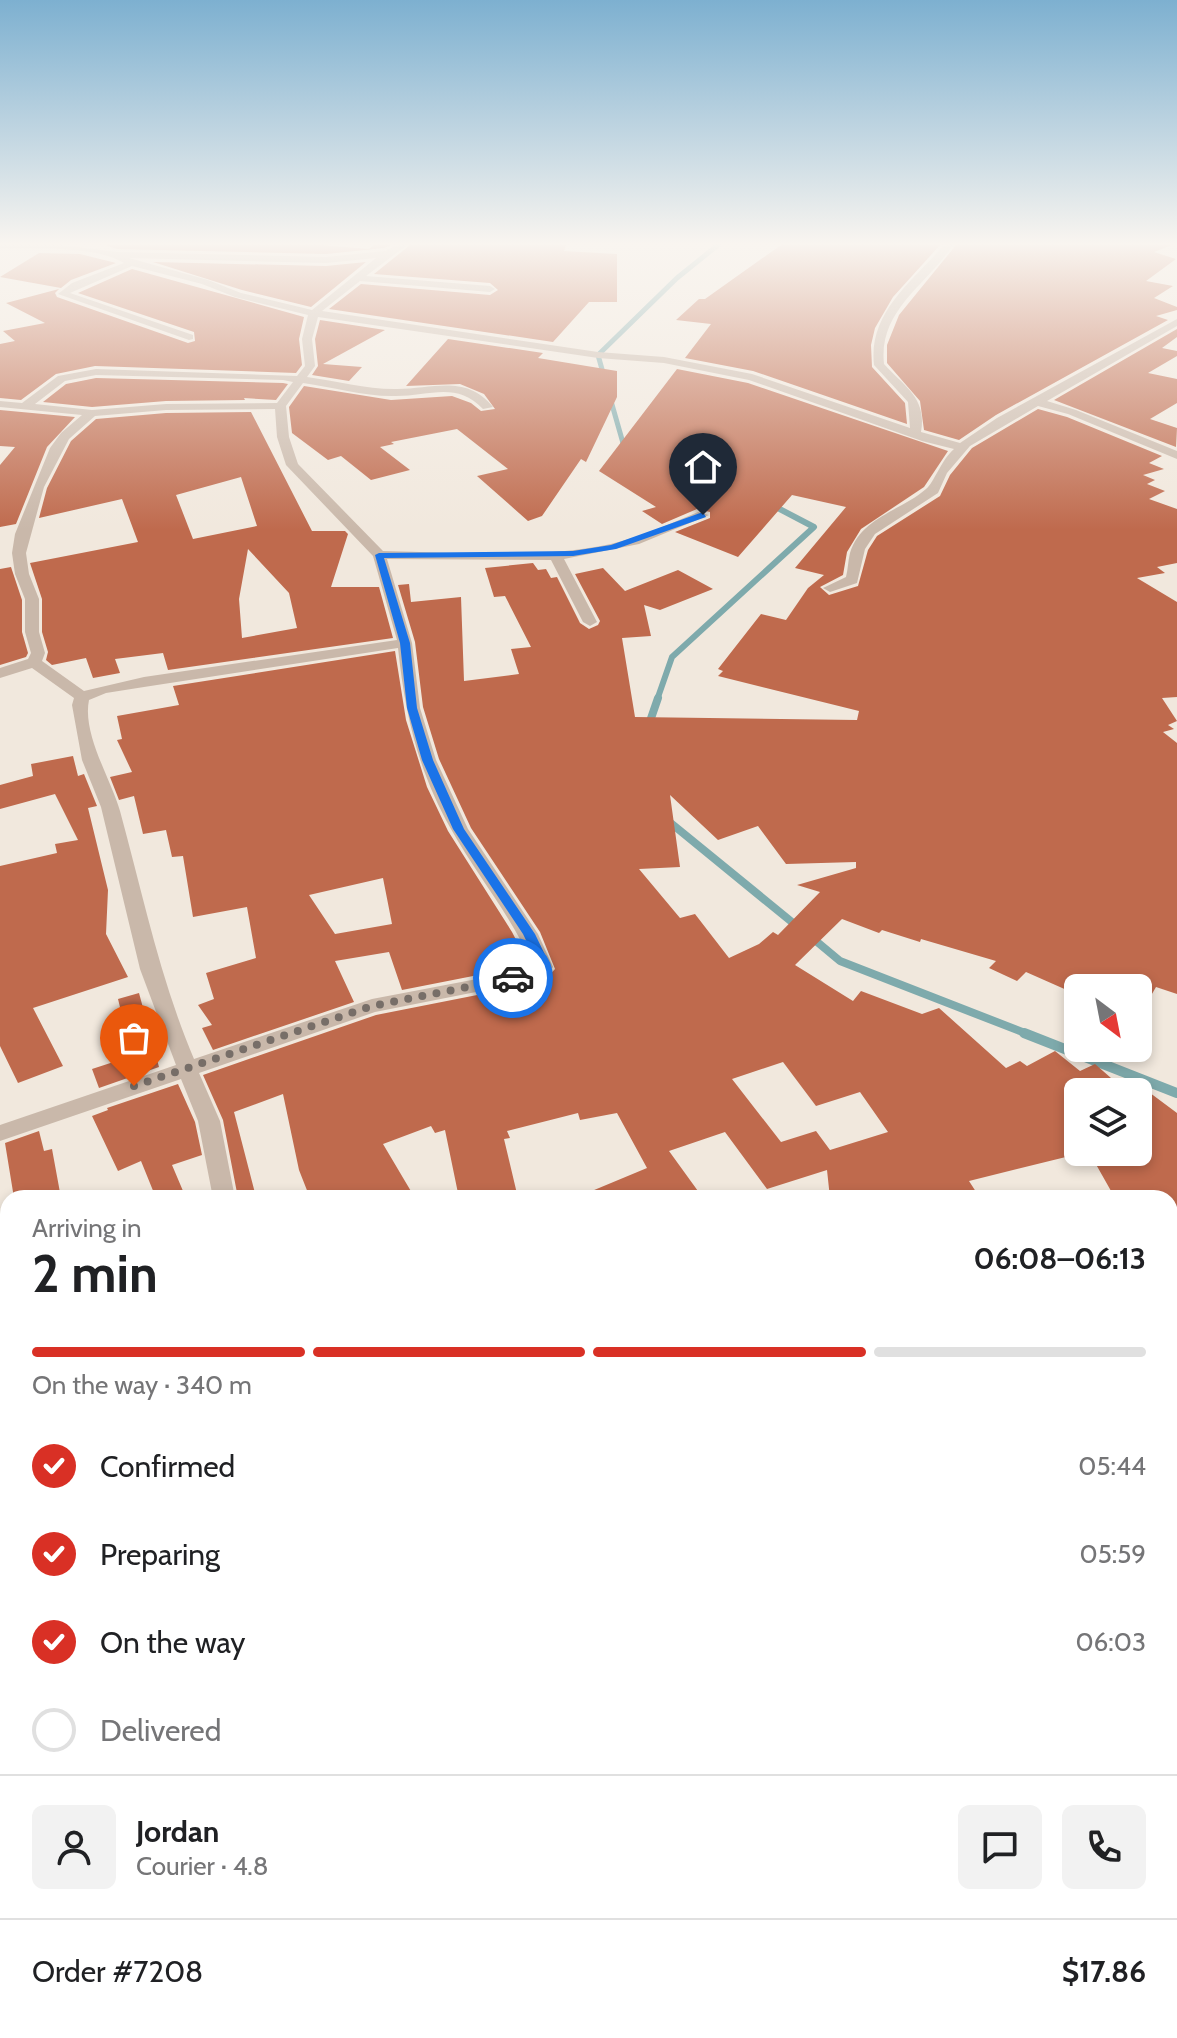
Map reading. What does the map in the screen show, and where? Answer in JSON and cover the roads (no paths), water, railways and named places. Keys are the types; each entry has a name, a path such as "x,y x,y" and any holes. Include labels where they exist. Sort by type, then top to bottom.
{"street":[{"path":"0,1133 372,1006 535,974 543,967 529,934 459,829 428,760 412,708 405,643 379,555 292,465 283,437 280,406 310,366 307,340"},
{"path":"488,340 709,367 774,382 915,434 962,447"},
{"path":"879,340 879,365 915,399 919,420 915,434"},
{"path":"830,588 852,580 861,542 899,511 934,490 936,475 962,447 997,423 1141,340"},
{"path":"25,406 50,384 75,374 244,375 395,393 431,388 465,391 476,395 487,407"},
{"path":"1038,402 1072,412 1177,455"},
{"path":"0,404 92,413 166,407 280,406"},
{"path":"0,673 34,662 38,653 32,632 32,599 22,574 19,553 22,534 38,487 56,448 92,413"},
{"path":"379,555 556,556 613,548 703,515"},
{"path":"556,556 590,622"},
{"path":"82,697 102,689 405,643"},
{"path":"34,662 82,697"},
{"path":"82,697 80,705 90,760 110,807 150,969 209,1121 222,1190"}],"waterway":[{"path":"605,380 598,355 613,340"},
{"path":"609,394 623,443"},
{"path":"623,441 625,449"},
{"path":"657,700 672,657 814,527 772,505"},
{"path":"648,727 658,698"},
{"path":"667,820 798,927"},
{"path":"810,936 840,961 1030,1035"},
{"path":"1024,1033 1177,1093"}]}
